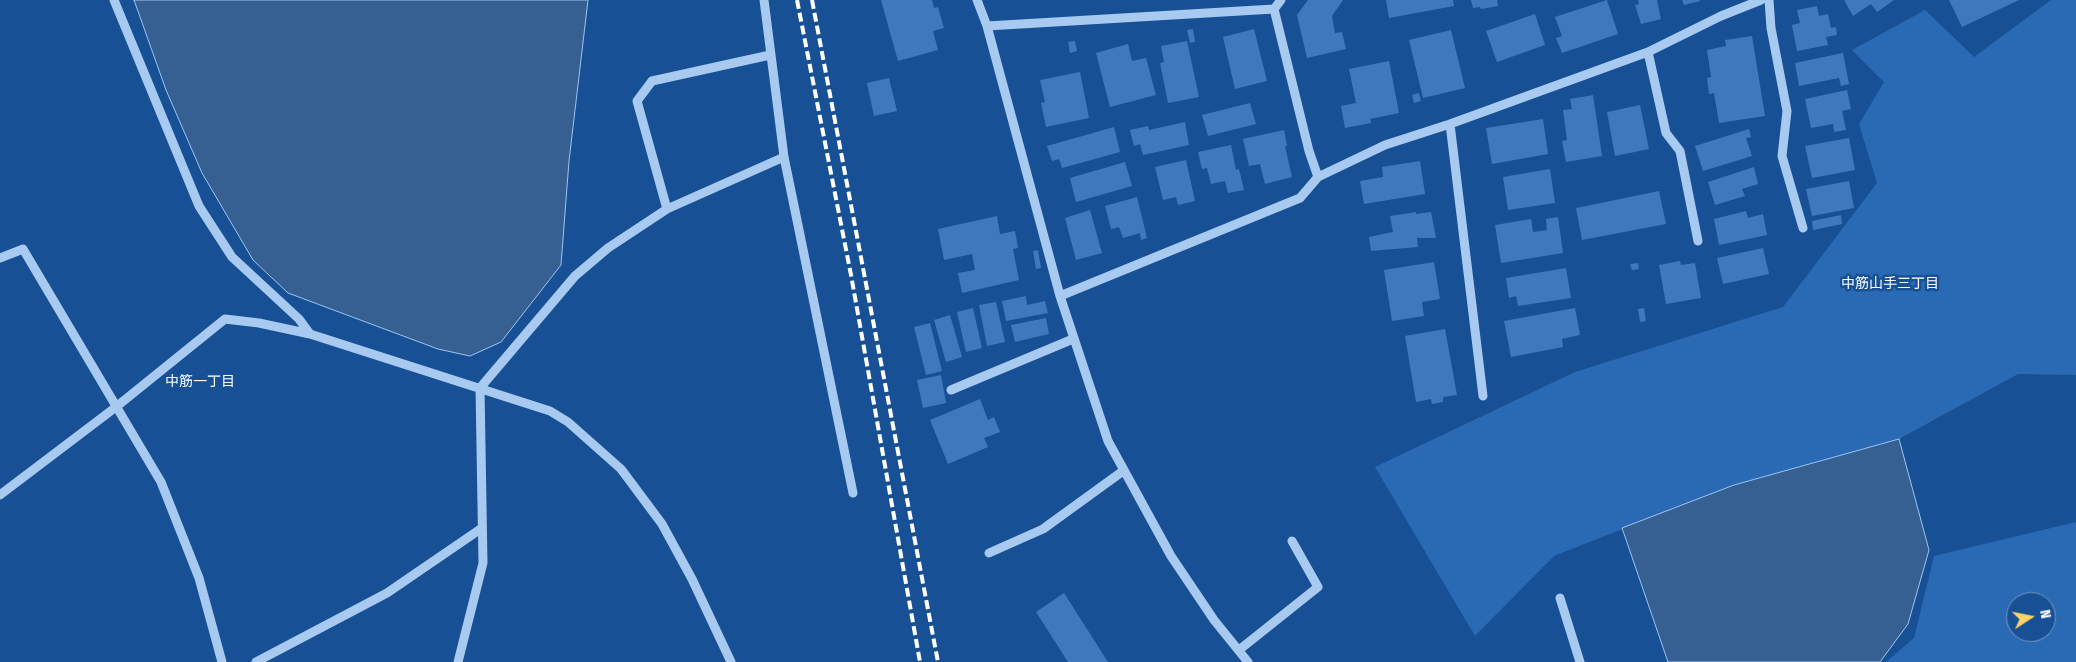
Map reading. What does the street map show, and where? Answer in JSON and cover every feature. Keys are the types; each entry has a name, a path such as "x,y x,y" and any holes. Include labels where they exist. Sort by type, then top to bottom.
{"street":[{"path":"114,0 199,206 232,257 299,319 310,334"},
{"path":"764,0 784,157 853,493"},
{"path":"978,0 987,26 1060,296 1108,441 1170,556 1214,620 1248,662"},
{"path":"987,26 1274,9 1281,0"},
{"path":"1060,296 1300,198 1318,177 1385,145 1450,124 1648,52 1721,16 1761,0"},
{"path":"1769,0 1771,28 1787,111 1782,156 1803,228"},
{"path":"1274,9 1318,177"},
{"path":"1648,52 1666,133 1680,151 1698,241"},
{"path":"667,209 637,101 652,80 770,55"},
{"path":"1450,124 1483,396"},
{"path":"458,662 483,563 480,388 575,276 608,248 667,209 784,157"},
{"path":"0,258 23,249 161,482 199,578 222,662"},
{"path":"0,495 116,407 225,319 259,323 310,334 550,411 568,422 621,469 662,524 692,579 731,662"},
{"path":"951,390 1073,339"},
{"path":"989,553 1043,529 1123,471"},
{"path":"256,662 387,593 482,528"},
{"path":"1239,650 1318,587 1292,541"},
{"path":"1560,598 1580,662"}],"shaded area":[{"path":"134,0 588,0 569,161 561,265 501,342 470,356 438,349 288,293 253,260 202,173 166,90"},
{"path":"2051,0 2076,0 2076,375 2018,374 1899,439 1734,485 1554,556 1475,636 1375,467 1575,372 1783,307 1877,183 1859,124 1884,82 1852,50 1925,10 1974,57"},
{"path":"1899,439 1929,550 1908,624 1880,662 1668,662 1622,528 1734,485"},
{"path":"2076,522 2076,662 1886,662 1914,638 1934,556"}],"building":[{"path":"881,0 932,0 934,8 938,7 944,28 933,31 938,50 898,61"},
{"path":"1308,0 1343,0 1332,16 1335,33 1342,32 1346,49 1307,58 1297,15"},
{"path":"1386,0 1453,0 1454,6 1389,18"},
{"path":"1471,0 1497,0 1498,6 1481,9 1480,7 1473,8"},
{"path":"1607,0 1618,34 1562,53 1556,38 1562,36 1555,17"},
{"path":"1638,0 1657,0 1661,19 1641,24 1635,5 1639,4"},
{"path":"1682,0 1700,0 1700,1 1684,5"},
{"path":"1844,0 1894,0 1877,12 1871,4 1853,16"},
{"path":"1949,0 2019,0 1962,27"},
{"path":"1817,6 1819,16 1828,14 1831,28 1836,27 1837,35 1826,37 1828,45 1797,51 1792,25 1800,23 1797,10"},
{"path":"1535,14 1545,45 1497,62 1486,31"},
{"path":"1193,29 1195,42 1190,43 1187,30"},
{"path":"1254,29 1267,81 1235,89 1223,37"},
{"path":"1451,30 1465,88 1423,98 1409,40"},
{"path":"1752,36 1765,116 1719,123 1714,93 1709,94 1707,78 1711,77 1707,50 1726,46 1725,40"},
{"path":"1075,41 1077,51 1070,53 1068,42"},
{"path":"1187,41 1199,97 1168,103 1160,63 1164,62 1161,46"},
{"path":"1128,44 1132,61 1146,58 1156,95 1110,107 1096,53"},
{"path":"1843,53 1849,84 1841,86 1839,78 1799,86 1795,63"},
{"path":"1389,61 1399,113 1370,119 1371,123 1345,128 1341,106 1356,103 1349,69"},
{"path":"1080,72 1089,118 1046,127 1041,103 1045,102 1040,80"},
{"path":"889,78 897,111 874,116 867,83"},
{"path":"1847,90 1851,109 1842,111 1846,130 1834,132 1833,124 1811,128 1805,99"},
{"path":"1419,93 1421,101 1414,103 1412,95"},
{"path":"1593,95 1602,156 1566,162 1562,141 1567,140 1563,110 1572,109 1570,99"},
{"path":"1250,103 1256,124 1208,136 1202,115"},
{"path":"1640,105 1649,149 1615,156 1607,112"},
{"path":"1543,119 1548,154 1492,164 1486,128"},
{"path":"1185,122 1189,145 1143,155 1140,144 1134,146 1130,130 1148,126 1149,130"},
{"path":"1114,127 1120,152 1062,168 1059,159 1052,161 1047,146"},
{"path":"1749,129 1751,137 1746,138 1752,156 1703,171 1695,146"},
{"path":"1284,130 1287,146 1285,146 1292,177 1265,184 1260,164 1249,166 1243,139"},
{"path":"1849,138 1855,170 1812,178 1805,146"},
{"path":"1231,145 1236,170 1239,169 1244,190 1228,193 1225,181 1211,184 1207,168 1202,169 1198,152"},
{"path":"1186,160 1195,201 1178,205 1176,197 1163,200 1155,167"},
{"path":"1420,161 1425,194 1364,204 1360,181 1383,177 1382,167"},
{"path":"1125,162 1132,186 1076,202 1070,178"},
{"path":"1754,167 1758,184 1742,189 1745,196 1715,205 1708,182"},
{"path":"1550,169 1555,203 1508,210 1503,177"},
{"path":"1849,181 1854,208 1812,216 1806,189"},
{"path":"1659,191 1666,224 1582,240 1576,208"},
{"path":"1137,197 1147,238 1141,240 1140,233 1123,238 1119,227 1111,229 1105,206"},
{"path":"1090,210 1102,253 1076,260 1065,218"},
{"path":"1746,211 1748,218 1763,214 1767,235 1719,245 1714,219"},
{"path":"1416,212 1416,214 1431,212 1436,238 1417,238 1418,247 1371,251 1369,237 1393,232 1390,216"},
{"path":"1841,215 1842,224 1813,230 1812,221"},
{"path":"997,216 1000,234 1015,231 1018,248 1013,249 1019,280 962,293 958,273 975,270 972,254 944,260 938,229"},
{"path":"1558,217 1563,253 1501,263 1495,225 1531,219 1533,232 1547,230 1546,219"},
{"path":"1763,248 1769,274 1723,284 1717,258"},
{"path":"1038,250 1041,268 1036,269 1033,251"},
{"path":"1680,261 1681,265 1695,263 1701,298 1666,304 1659,265"},
{"path":"1434,262 1440,299 1422,302 1424,316 1392,321 1384,270"},
{"path":"1638,263 1639,269 1632,270 1630,264"},
{"path":"1566,268 1571,298 1518,306 1516,296 1509,298 1506,278"},
{"path":"1026,296 1027,305 1045,301 1048,313 1006,321 1002,301"},
{"path":"996,302 1005,342 987,346 979,305"},
{"path":"973,308 982,348 966,352 957,312"},
{"path":"1575,308 1580,335 1562,339 1563,347 1511,357 1504,321"},
{"path":"1644,308 1646,321 1640,322 1638,309"},
{"path":"950,315 962,357 946,362 934,320"},
{"path":"1046,318 1049,334 1015,342 1011,325"},
{"path":"930,323 942,371 926,375 914,327"},
{"path":"1445,329 1457,395 1443,397 1443,402 1432,404 1431,399 1416,402 1405,336"},
{"path":"941,375 946,403 923,408 917,380"},
{"path":"980,399 988,420 994,417 1000,432 984,438 988,447 948,464 930,420"},
{"path":"1064,593 1108,662 1068,662 1036,612"}],"railway":[{"path":"797,0 851,275 920,662"},
{"path":"812,0 938,662"}],"district":[{"name":"中筋山手三丁目","path":"1890,284"},
{"name":"中筋一丁目","path":"200,382"}]}
